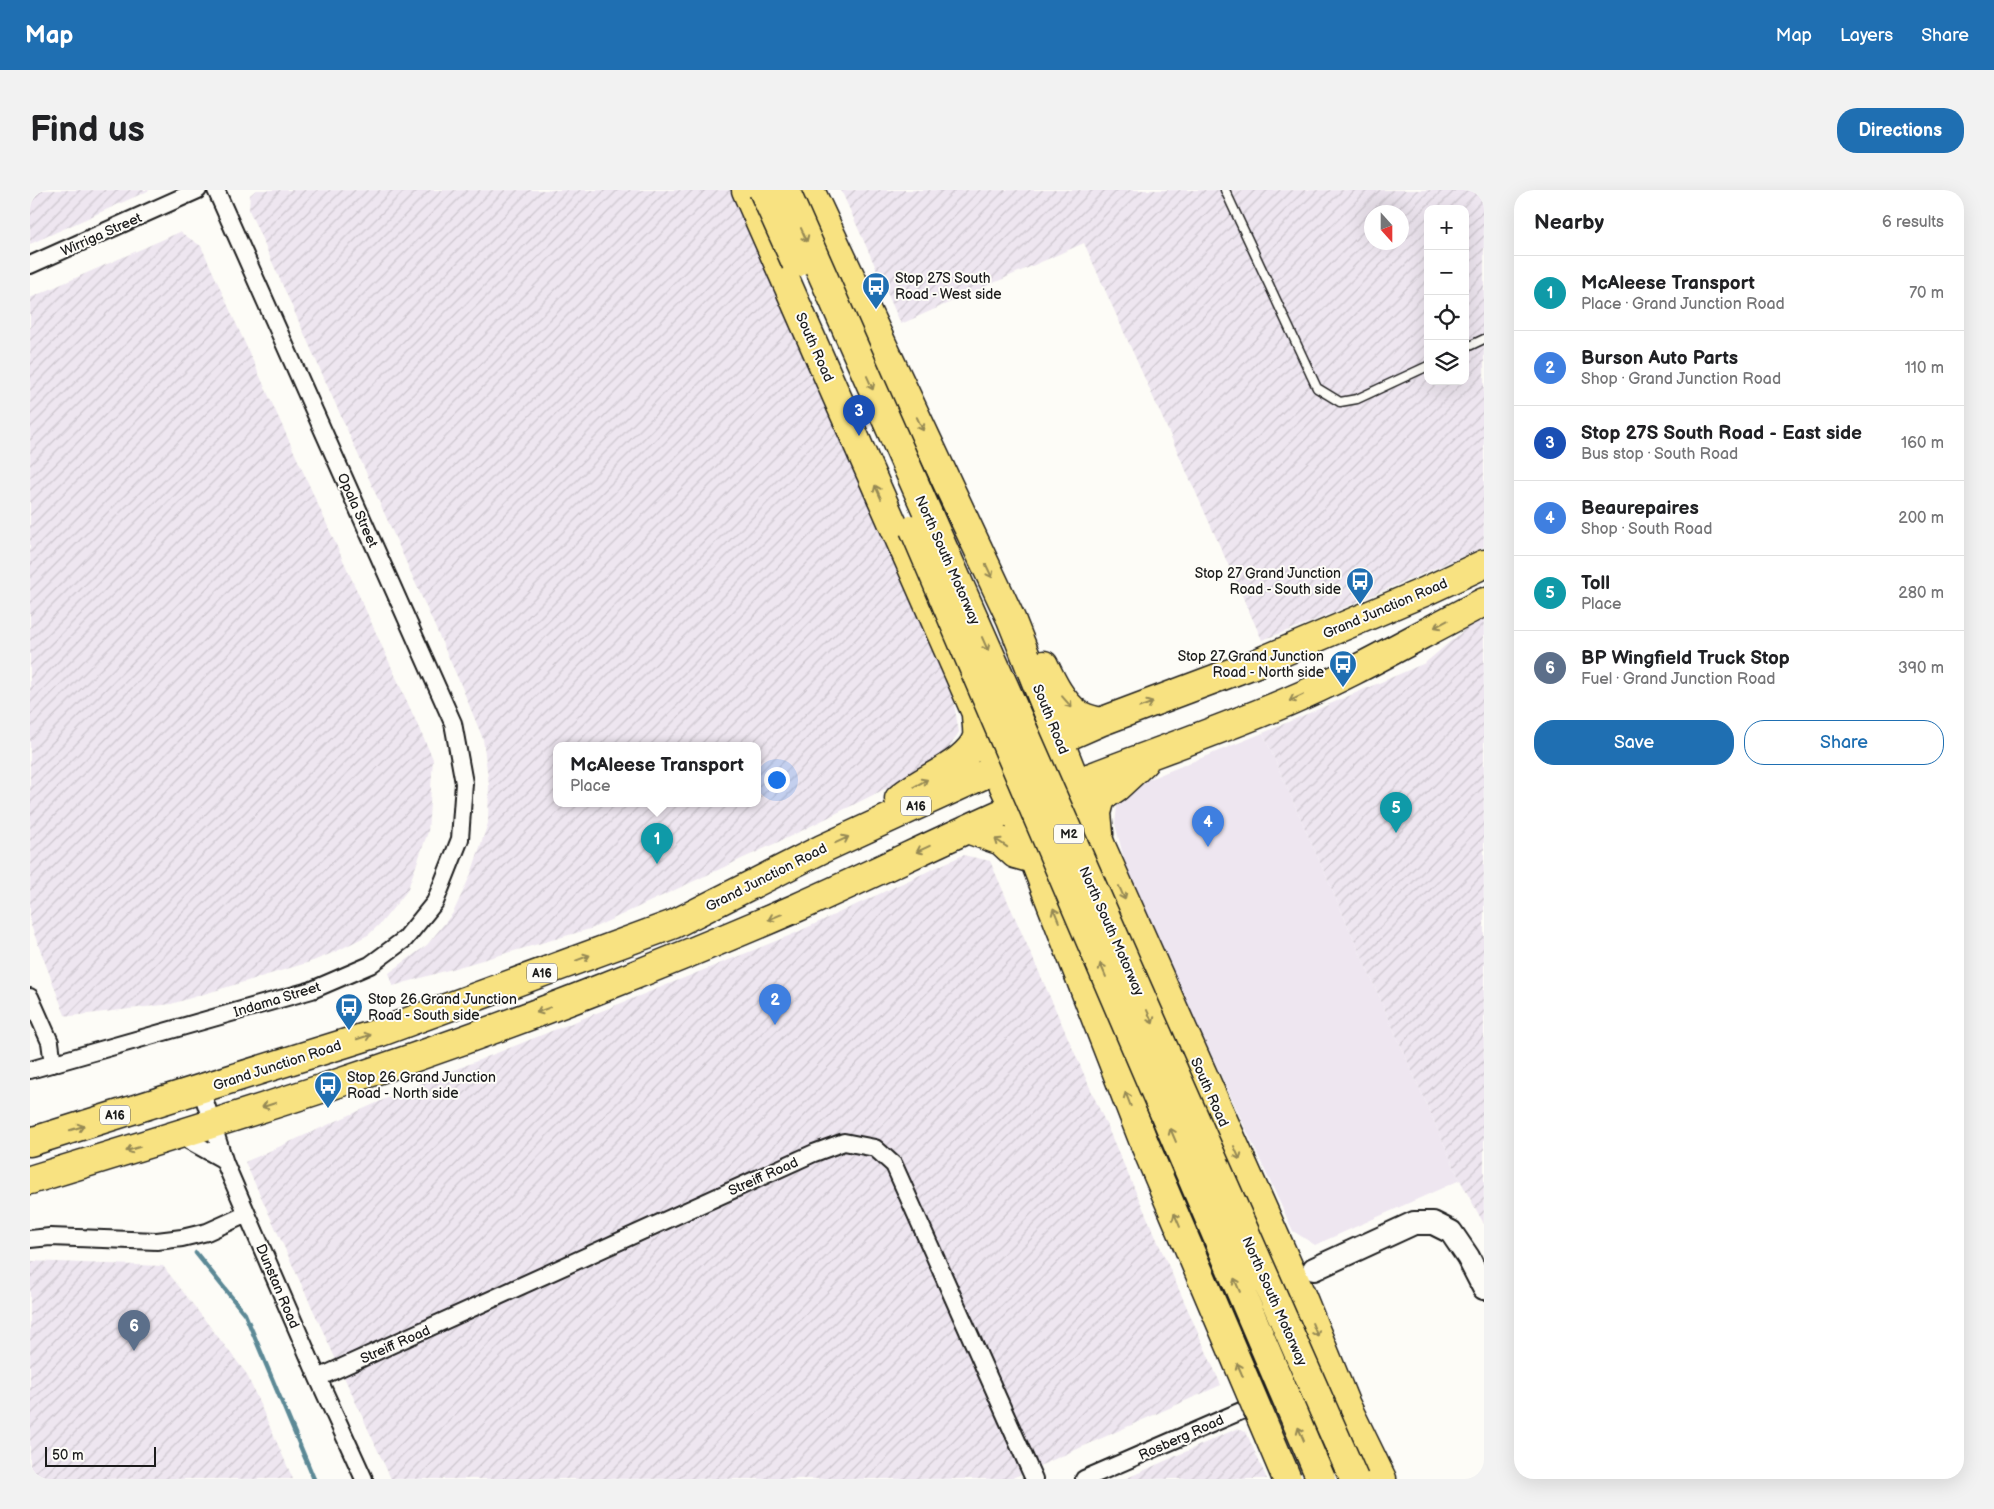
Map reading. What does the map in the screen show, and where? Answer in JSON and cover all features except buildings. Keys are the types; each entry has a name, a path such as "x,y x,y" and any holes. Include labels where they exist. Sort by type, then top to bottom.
{"highway":[{"name":"South Road","path":"746,190 976,713 996,769 1014,808 1145,1145 1286,1479"},
{"name":"North South Motorway","path":"763,190 887,466 1321,1479"},
{"name":"North South Motorway","path":"785,190 1354,1479"},
{"name":"South Road","path":"810,190 1011,619 1102,848 1302,1297 1345,1403 1382,1479"},
{"name":"Grand Junction Road","path":"30,1142 378,1033 674,924 871,826 1059,740 1100,722 1257,663 1424,592 1484,564"},
{"path":"30,1180 213,1124 497,1028 597,990 794,909 1014,808 1294,699 1484,602"},
{"path":"1011,619 1034,646 1055,687 1063,698 1079,714 1100,722"},
{"path":"871,826 907,791 946,769 970,748 977,736 976,713 1005,720 1022,712 1035,679"},
{"path":"1102,848 1097,824 1097,813 1102,798 1117,787 1154,752"},
{"path":"967,829 1001,840 1015,854 1033,858"}],"street":[{"name":"Wirriga Street","path":"30,265 198,190"},
{"name":"Opala Street","path":"216,190 454,723 464,783 460,839"},
{"name":"Indama Street","path":"30,1070 312,990 370,965 404,939 434,902 460,839"},
{"path":"30,997 50,1042 53,1064"},
{"name":"Dunstan Road","path":"201,1089 224,1160 318,1378 364,1479"},
{"path":"179,1135 224,1160"},
{"name":"Streiff Road","path":"318,1378 805,1157 844,1142 875,1148 894,1165 1034,1479"},
{"path":"30,1239 50,1237 157,1241 207,1232 247,1214"},
{"path":"1302,1297 1304,1283 1314,1269 1414,1223 1433,1223 1451,1232 1468,1257 1484,1288"},
{"path":"1282,1253 1297,1258 1314,1269"},
{"path":"1278,1395 1301,1402 1313,1417 1341,1479"},
{"name":"Rosberg Road","path":"1084,1479 1278,1395"}],"lane":[{"path":"1225,190 1317,388 1340,402 1357,398 1424,368"},
{"path":"1469,346 1484,339"}],"shaded area":[{"path":"30,190 150,190 30,244"},
{"path":"256,190 730,190 867,498 953,699 959,732 947,751 909,777 791,836 593,928 393,986 389,973 427,945 453,913 471,874 488,823 489,785 483,739 461,685 249,210 250,195"},
{"path":"841,190 1484,190 1484,547 1311,622 1262,640 1084,243 901,324"},
{"path":"180,232 201,246 433,759 428,832 407,891 381,923 368,935 337,951 313,961 171,1004 71,1016 65,1015 30,923 30,298"},
{"path":"1484,617 1484,1224 1460,1180 1263,733 1425,663 1470,625"},
{"path":"1263,733 1460,1180 1315,1245 1293,1231 1128,875 1115,824 1117,806 1142,782"},
{"path":"963,855 990,861 1221,1385 1010,1479 391,1479 245,1162 412,1087 791,935"},
{"path":"30,1261 163,1266 246,1373 293,1479 30,1479"},
{"path":"1236,1429 1246,1432 1267,1479 1125,1479"}],"waterway":[{"path":"196,1253 245,1314 314,1479"}],"place":[{"name":"Stop 27S South Road - West side","path":"876,310"},
{"name":"Stop 27S South Road - East side","path":"859,436"},
{"name":"Stop 27 Grand Junction Road - South side","path":"1360,605"},
{"name":"Stop 27 Grand Junction Road - North side","path":"1343,688"},
{"name":"Toll","path":"1396,833"},
{"name":"Beaurepaires","path":"1208,847"},
{"name":"McAleese Transport","path":"657,864"},
{"name":"Burson Auto Parts","path":"775,1025"},
{"name":"Stop 26 Grand Junction Road - South side","path":"349,1031"},
{"name":"Stop 26 Grand Junction Road - North side","path":"328,1109"},
{"name":"BP Wingfield Truck Stop","path":"134,1351"}]}
